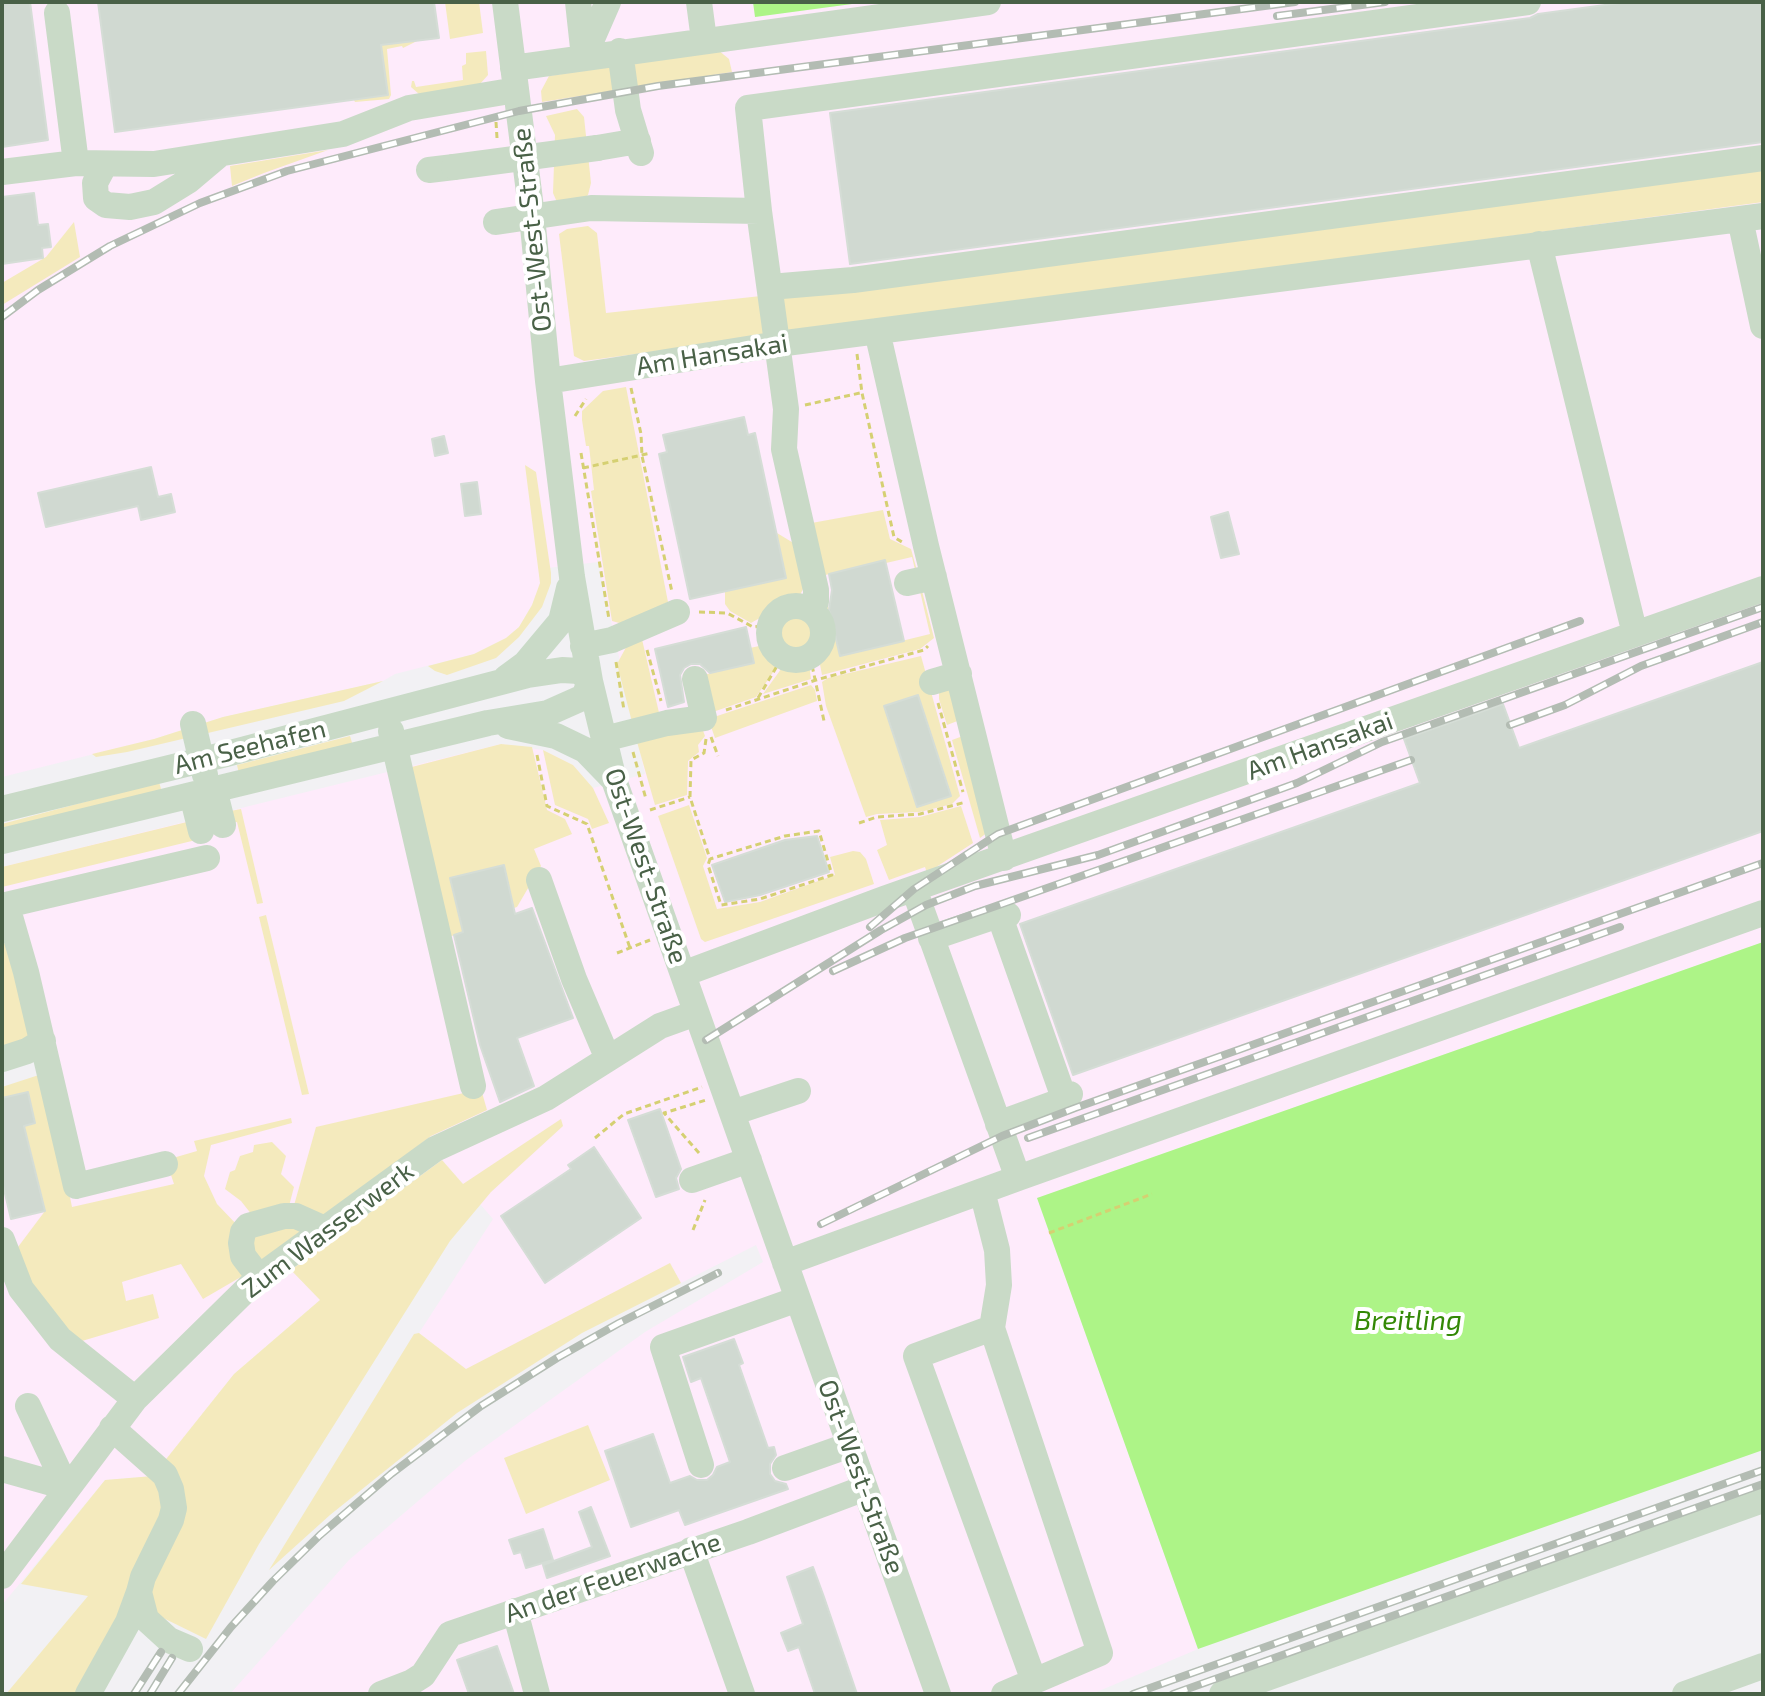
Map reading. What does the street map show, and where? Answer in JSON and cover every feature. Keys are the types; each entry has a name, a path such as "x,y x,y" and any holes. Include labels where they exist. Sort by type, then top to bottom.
{"street":[{"name":"Ost-West-Straße","path":"505,2 532,216 559,379 572,577 590,681 616,736 614,780 938,1694"},
{"path":"578,2 584,57"},
{"path":"584,57 608,2"},
{"path":"699,2 704,40"},
{"path":"2,172 76,163 154,164 343,134 409,108 584,57 988,2"},
{"path":"810,610 816,602 816,590 801,528 784,518 775,481 784,449 786,409 748,108 1528,2"},
{"path":"57,13 76,163"},
{"path":"441,168 597,148 640,147 628,110 620,51"},
{"path":"105,164 95,183 96,198 106,205 130,207 154,202 188,181 220,154"},
{"path":"770,287 868,278 1763,158"},
{"path":"496,222 591,208 759,211"},
{"path":"1752,218 1763,326"},
{"name":"Am Hansakai","path":"559,379 778,344 1752,218"},
{"path":"1539,244 1635,634"},
{"path":"865,333 926,546 1004,858"},
{"name":"Am Seehafen","path":"497,684 525,664 561,621 572,577"},
{"path":"907,583 934,577"},
{"name":"Am Hansakai","path":"683,974 914,889 1763,589"},
{"path":"803,607 821,621 823,637 813,668 783,656 771,643 771,625 787,608 803,607"},
{"path":"583,646 612,640 677,612"},
{"name":"Am Seehafen","path":"2,809 528,675 579,671 590,681 584,697 570,706 548,713 488,723 394,745 2,841"},
{"path":"932,682 959,674"},
{"path":"616,736 667,723 704,718 695,679"},
{"path":"387,713 473,1086"},
{"name":"Am Seehafen","path":"488,723 556,736 585,750 614,780"},
{"path":"193,724 212,828"},
{"path":"165,1164 76,1186 43,1041 4,906 207,858"},
{"path":"539,880 574,979 608,1059"},
{"path":"914,889 1018,1178"},
{"path":"785,1263 1763,913"},
{"path":"931,938 1004,916 1067,1096 998,1124"},
{"name":"Zum Wasserwerk","path":"2,1576 135,1399 259,1277 435,1149 546,1098 660,1026 696,1013"},
{"path":"2,1059 27,1051 43,1041"},
{"path":"726,1096 798,1091"},
{"path":"704,1175 749,1160"},
{"path":"982,1191 997,1250 999,1285 992,1328 1100,1653 1004,1694"},
{"path":"259,1277 243,1256 243,1232 248,1226 284,1216 296,1216 325,1229"},
{"path":"2,1240 21,1289 60,1339 135,1399"},
{"path":"701,1465 663,1347 798,1299"},
{"path":"992,1328 916,1356 1034,1681"},
{"path":"28,1406 66,1487"},
{"path":"88,1694 128,1622 143,1577 171,1520 172,1498 165,1475 112,1428"},
{"path":"785,1468 850,1445"},
{"path":"2,1469 66,1487"},
{"name":"An der Feuerwache","path":"381,1694 426,1684 450,1634 865,1488"},
{"path":"1222,1694 1763,1500"},
{"path":"691,1550 742,1694"},
{"path":"139,1592 146,1619 169,1640 190,1649"},
{"path":"515,1611 537,1694"},
{"path":"1685,1694 1763,1666"}],"path":[{"path":"865,333 862,393 894,537 913,548 926,546"},
{"path":"559,379 575,416"},
{"path":"629,381 641,434 642,456 677,612 690,616 703,611 727,613 753,627 771,625"},
{"path":"786,409 862,393"},
{"path":"580,447 612,640 616,736 650,810 690,797"},
{"path":"583,468 651,453"},
{"path":"641,627 667,723"},
{"path":"704,718 758,698 813,668 924,650 936,639 949,636"},
{"path":"859,823 877,817 920,814 966,802 924,650"},
{"path":"758,698 783,656"},
{"path":"813,668 824,721"},
{"path":"710,859 785,836 819,831 832,875 760,899 721,905 690,797 691,760 704,753 708,728 718,756"},
{"path":"535,743 547,806 587,824 630,948"},
{"path":"617,953 668,933"},
{"path":"595,1138 624,1114 726,1096"},
{"path":"693,1230 704,1175 664,1113 726,1096"},
{"path":"1049,1233 1152,1194"}],"shaded area":[{"path":"2,2 753,2 756,17 867,2 1763,2 1763,942 1037,1198 1198,1649 1092,1694 230,1694 349,1560 465,1461 645,1332 763,1262 756,1245 681,1283 670,1264 466,1370 419,1333 493,1219 442,1160 291,1270 320,1300 234,1374 153,1476 105,1480 2,1605 2,1093 52,1082 2,885 2,867 501,744 543,750 573,765 593,788 645,774 598,562 539,569 540,584 519,627 506,638 474,654 395,674 383,681 223,717 154,739 2,777"},
{"path":"375,2 417,41 403,48 387,49 389,99 355,102 388,95"},
{"path":"445,2 479,2 483,33 450,39"},
{"path":"718,50 729,59 732,72 542,102 541,91 549,76"},
{"path":"486,51 488,75 479,85 419,94 411,87 412,81 416,87 463,80 462,66 466,64 466,53"},
{"path":"577,109 584,117 591,183 588,195 581,202 568,204 556,200 553,193 555,135 546,116"},
{"path":"328,150 264,173 232,186 230,166"},
{"path":"1763,167 1763,202 584,361 574,356 559,234 567,229 588,226 597,233 606,313 852,286"},
{"path":"74,222 80,257 2,305 2,283 46,257"},
{"path":"626,387 668,602 623,624 612,621 591,491 594,490 582,411 603,391"},
{"path":"525,465 536,472 551,573 551,583 542,607 519,637 496,658 447,675 435,671 428,666 474,654 506,638 519,627 532,605 540,583"},
{"path":"883,510 890,539 911,549 918,574 912,557 821,576 806,524"},
{"path":"777,533 800,547 805,585 800,595 751,623 730,611 725,604 725,591 786,578"},
{"path":"919,587 934,638 920,649 822,675 818,654 828,644 822,609 828,606 841,656 930,634"},
{"path":"797,614 811,620 817,634 811,648 797,654 783,648 777,634 783,620"},
{"path":"641,635 660,717 632,722 617,664 630,640"},
{"path":"768,644 776,668 756,697 710,713 699,676 754,663 750,648"},
{"path":"921,656 960,796 952,804 920,812 866,817 826,706 822,682"},
{"path":"809,663 811,679 763,694 784,665"},
{"path":"383,681 344,701 127,752 96,757 92,754 154,739 223,717"},
{"path":"811,685 817,701 715,738 709,721 711,718"},
{"path":"950,685 960,720 947,725 939,689"},
{"path":"701,725 705,736 698,745 699,752 688,761 687,795 655,805 637,742"},
{"path":"350,736 353,746 239,774 237,765"},
{"path":"963,736 988,832 980,838 952,740"},
{"path":"501,744 532,747 547,810 565,819 572,834 534,849 541,866 517,907 475,921 475,928 443,939 404,769"},
{"path":"543,750 573,765 593,788 609,823 592,829 588,819 555,805"},
{"path":"159,782 162,792 2,834 2,824"},
{"path":"689,805 707,858 703,866 717,909 760,902 835,875 830,857 853,851 860,852 866,859 874,884 705,942 701,939 658,816"},
{"path":"961,806 973,843 927,873 925,867 889,880 877,850 887,845 880,820 920,817"},
{"path":"241,809 263,903 257,904 237,822 228,824 225,812"},
{"path":"191,821 196,840 2,887 2,867"},
{"path":"266,915 309,1094 302,1095 259,917"},
{"path":"2,941 22,962 37,1027 25,1044 2,1051"},
{"path":"45,1073 72,1207 174,1184 166,1160 197,1151 194,1141 291,1118 292,1123 211,1145 204,1176 217,1204 238,1226 246,1274 203,1299 181,1264 122,1282 126,1301 153,1294 159,1318 82,1341 60,1327 27,1281 15,1251 45,1211 24,1126 28,1092 2,1098 2,1087"},
{"path":"481,1089 487,1110 431,1136 324,1218 293,1209 316,1127"},
{"path":"561,1119 563,1126 491,1192 450,1241 259,1544 206,1639 155,1614 149,1598 178,1512 163,1463 234,1374 320,1300 291,1270 442,1160 463,1184"},
{"path":"272,1142 286,1156 281,1174 294,1187 289,1206 252,1215 241,1201 225,1189 230,1172 235,1170 240,1156 253,1152 254,1145"},
{"path":"263,1227 307,1228 259,1266 249,1233"},
{"path":"670,1263 681,1283 582,1333 457,1413 330,1515 269,1570 414,1334 419,1333 466,1369"},
{"path":"588,1425 610,1480 526,1514 504,1458"},
{"path":"153,1476 166,1509 128,1603 78,1694 6,1694 88,1596 21,1584 105,1480"}],"water":[{"path":"753,2 867,2 755,17"},
{"name":"Breitling","path":"1763,942 1763,1450 1198,1649 1037,1198"}],"building":[{"path":"2,2 30,2 48,140 2,147"},
{"path":"98,2 434,2 439,38 381,45 388,95 115,132"},
{"path":"1627,2 1763,2 1763,142 850,264 830,113 1530,18 1538,14"},
{"path":"34,193 38,225 48,224 51,247 42,248 43,258 2,264 2,197"},
{"path":"744,417 748,435 755,433 786,578 690,599 659,454 667,452 663,435"},
{"path":"444,436 448,453 435,456 432,439"},
{"path":"151,467 158,497 171,494 175,512 141,520 138,506 46,527 38,493"},
{"path":"477,482 481,514 465,516 461,484"},
{"path":"1228,512 1239,554 1221,558 1211,517"},
{"path":"885,560 904,641 840,656 829,610 832,590 829,574"},
{"path":"746,627 754,663 710,673 700,664 691,664 680,675 684,702 668,707 655,649"},
{"path":"1763,662 1763,831 1073,1075 1020,924 1420,783 1404,739 1503,704 1519,748"},
{"path":"918,695 951,796 917,807 884,706"},
{"path":"817,836 829,872 760,895 725,902 712,865 785,840"},
{"path":"504,865 515,914 532,908 573,1018 517,1038 534,1086 500,1102 480,1045 454,935 463,932 450,878"},
{"path":"28,1092 35,1123 24,1126 45,1211 11,1219 2,1181 2,1098"},
{"path":"660,1109 681,1169 676,1178 679,1189 656,1197 628,1120"},
{"path":"594,1147 641,1218 545,1283 501,1216 571,1169 568,1165"},
{"path":"734,1339 743,1363 739,1365 768,1448 774,1447 776,1455 770,1464 770,1474 775,1481 786,1484 788,1489 685,1525 679,1510 631,1527 605,1451 653,1434 670,1483 690,1476 707,1480 717,1467 730,1462 701,1378 691,1382 683,1357"},
{"path":"591,1507 610,1556 547,1578 543,1565 592,1547 579,1512"},
{"path":"543,1529 553,1560 526,1568 521,1552 514,1554 509,1540"},
{"path":"813,1567 857,1694 815,1694 799,1647 788,1651 781,1633 803,1624 787,1577"},
{"path":"497,1646 514,1694 469,1694 457,1660"}],"railway":[{"path":"2,317 38,290 110,246 200,203 287,171 519,111 658,86 1295,2"},
{"path":"1277,16 1385,2"},
{"path":"706,1040 926,905 975,886 1098,855 1297,783 1382,742 1763,607"},
{"path":"870,927 914,889 998,834 1580,621"},
{"path":"1510,725 1565,705 1641,666 1763,622"},
{"path":"833,971 905,938 1411,760"},
{"path":"821,1224 1002,1136 1075,1108 1763,863"},
{"path":"1028,1138 1620,927"},
{"path":"178,1694 231,1627 273,1581 320,1535 391,1474 481,1406 557,1358 718,1273"},
{"path":"1133,1694 1763,1470"},
{"path":"1173,1694 1763,1484"},
{"path":"134,1694 161,1652"},
{"path":"150,1694 172,1658"}]}
